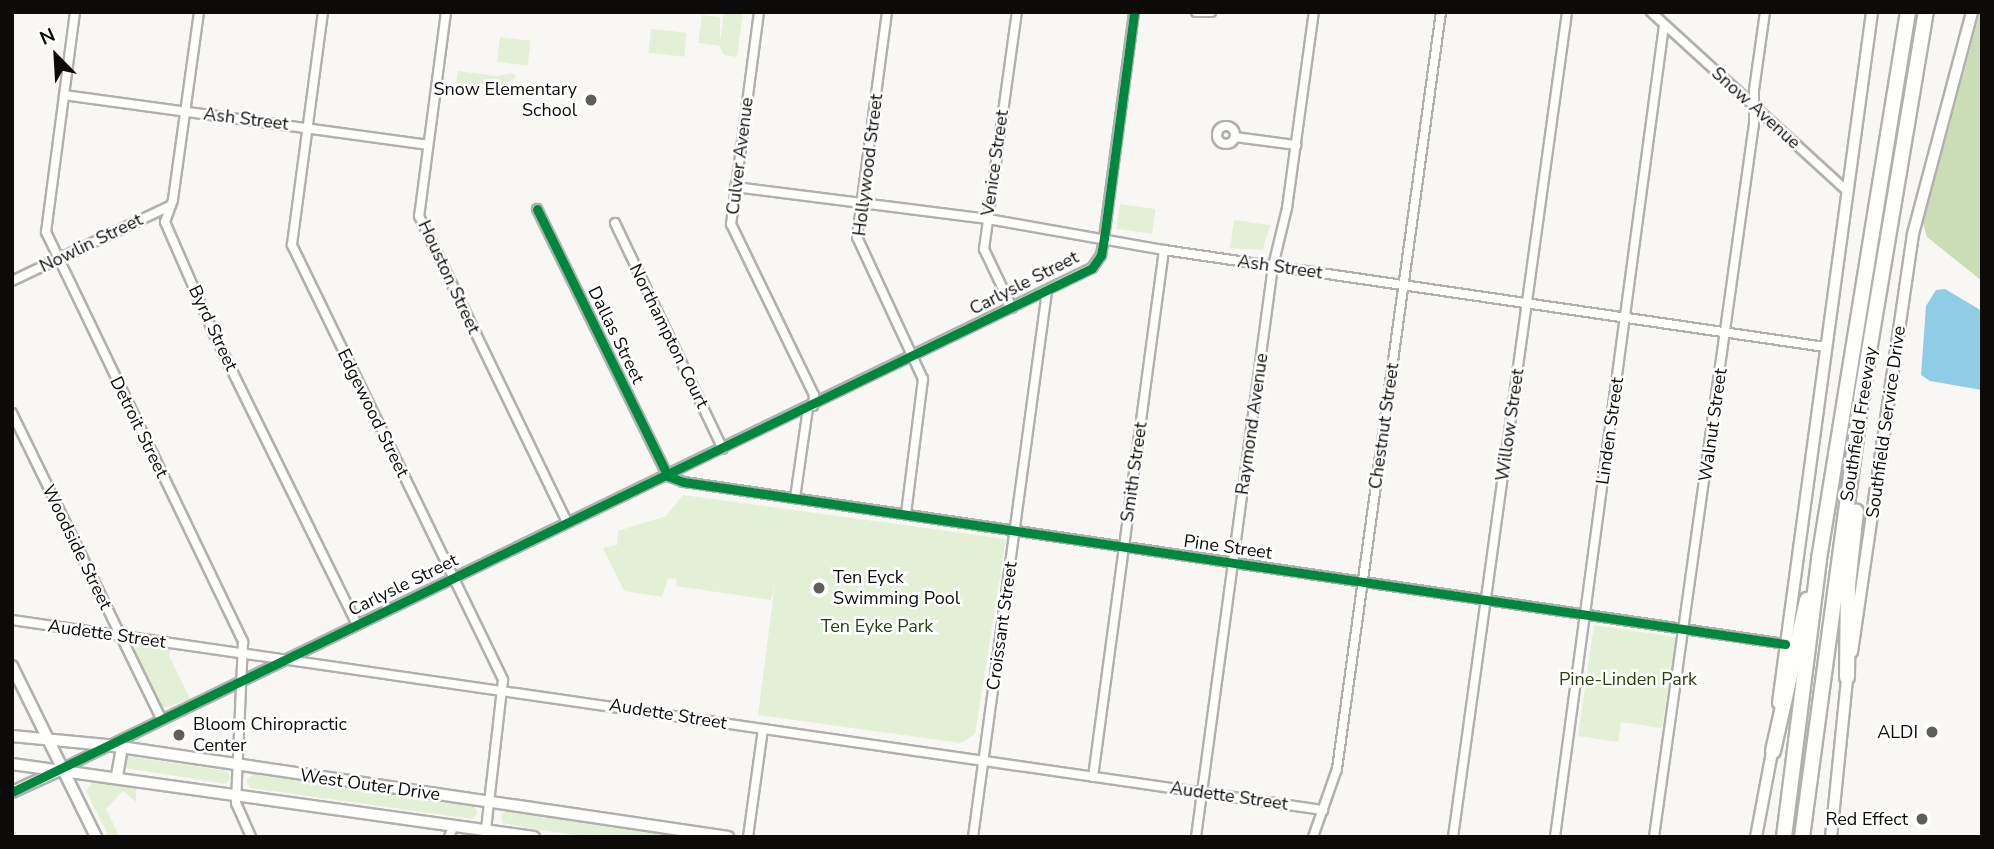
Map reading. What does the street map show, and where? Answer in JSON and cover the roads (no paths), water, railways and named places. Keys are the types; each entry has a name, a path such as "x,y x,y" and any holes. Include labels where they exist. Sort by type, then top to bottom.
{"highway":[{"name":"Southfield Freeway","path":"1784,837 1819,559 1908,12"},
{"name":"Southfield Freeway","path":"1802,837 1862,393 1926,12"},
{"path":"1847,677 1848,585 1860,471 1862,393"},
{"path":"1773,751 1819,559"}],"main road":[{"path":"1756,837 1773,751 1785,644 1872,12"},
{"name":"Southfield Service Drive","path":"1831,837 1847,677 1913,234 1972,12"},
{"name":"West Outer Drive","path":"12,736 107,745 728,837"},
{"path":"117,776 122,749"},
{"name":"West Outer Drive","path":"12,764 63,768 528,836"}],"street":[{"name":"Detroit Street","path":"75,12 46,225 58,259 243,642 236,794 251,837"},
{"name":"Byrd Street","path":"199,12 170,206 165,222 357,625"},
{"name":"Edgewood Street","path":"323,12 292,245 453,578 503,689"},
{"name":"Houston Street","path":"446,12 419,216 567,522"},
{"name":"Culver Avenue","path":"759,12 735,187 733,235 814,395 795,498"},
{"name":"Hollywood Street","path":"887,12 857,243 913,356 923,385 906,513"},
{"name":"Venice Street","path":"1012,308 985,257 1017,12"},
{"name":"Carlysle Street","path":"12,792 567,522 811,407 1092,268 1101,255 1104,238 1135,12"},
{"path":"1196,12 1211,12"},
{"name":"Raymond Avenue","path":"1196,837 1273,266 1296,145 1314,12"},
{"name":"Chestnut Street","path":"1313,837 1337,769 1441,12"},
{"name":"Willow Street","path":"1453,837 1567,12"},
{"name":"Walnut Street","path":"1654,837 1725,332 1765,12"},
{"name":"Snow Avenue","path":"1653,13 1664,26 1847,191"},
{"name":"Linden Street","path":"1555,837 1664,26"},
{"name":"Ash Street","path":"64,95 307,126 427,145"},
{"path":"1235,136 1296,145"},
{"name":"Ash Street","path":"735,187 988,219 1164,250 1825,347"},
{"name":"Nowlin Street","path":"12,281 170,206"},
{"name":"Dallas Street","path":"537,209 668,476"},
{"name":"Northampton Court","path":"615,223 723,449"},
{"name":"Smith Street","path":"1093,777 1164,250"},
{"name":"Croissant Street","path":"973,837 1047,291"},
{"name":"Woodside Street","path":"12,413 161,719"},
{"name":"Pine Street","path":"668,476 684,482 906,513 1014,532 1785,644"},
{"name":"Audette Street","path":"12,620 503,689 1323,810"},
{"path":"12,666 96,837"},
{"path":"486,830 503,689"},
{"path":"748,837 763,729"},
{"path":"449,837 454,825"}],"water":[{"path":"1945,289 1982,311 1982,390 1930,381 1921,375 1926,306 1936,290"}],"place":[{"name":"Snow Elementary School","path":"591,100"},
{"name":"Ten Eyck Swimming Pool","path":"819,588"},
{"name":"ALDI","path":"1932,732"},
{"name":"Bloom Chiropractic Center","path":"179,735"},
{"name":"Red Effect","path":"1922,819"}],"park label":[{"name":"Ten Eyke Park","path":"877,626"},
{"name":"Pine-Linden Park","path":"1628,679"}]}
